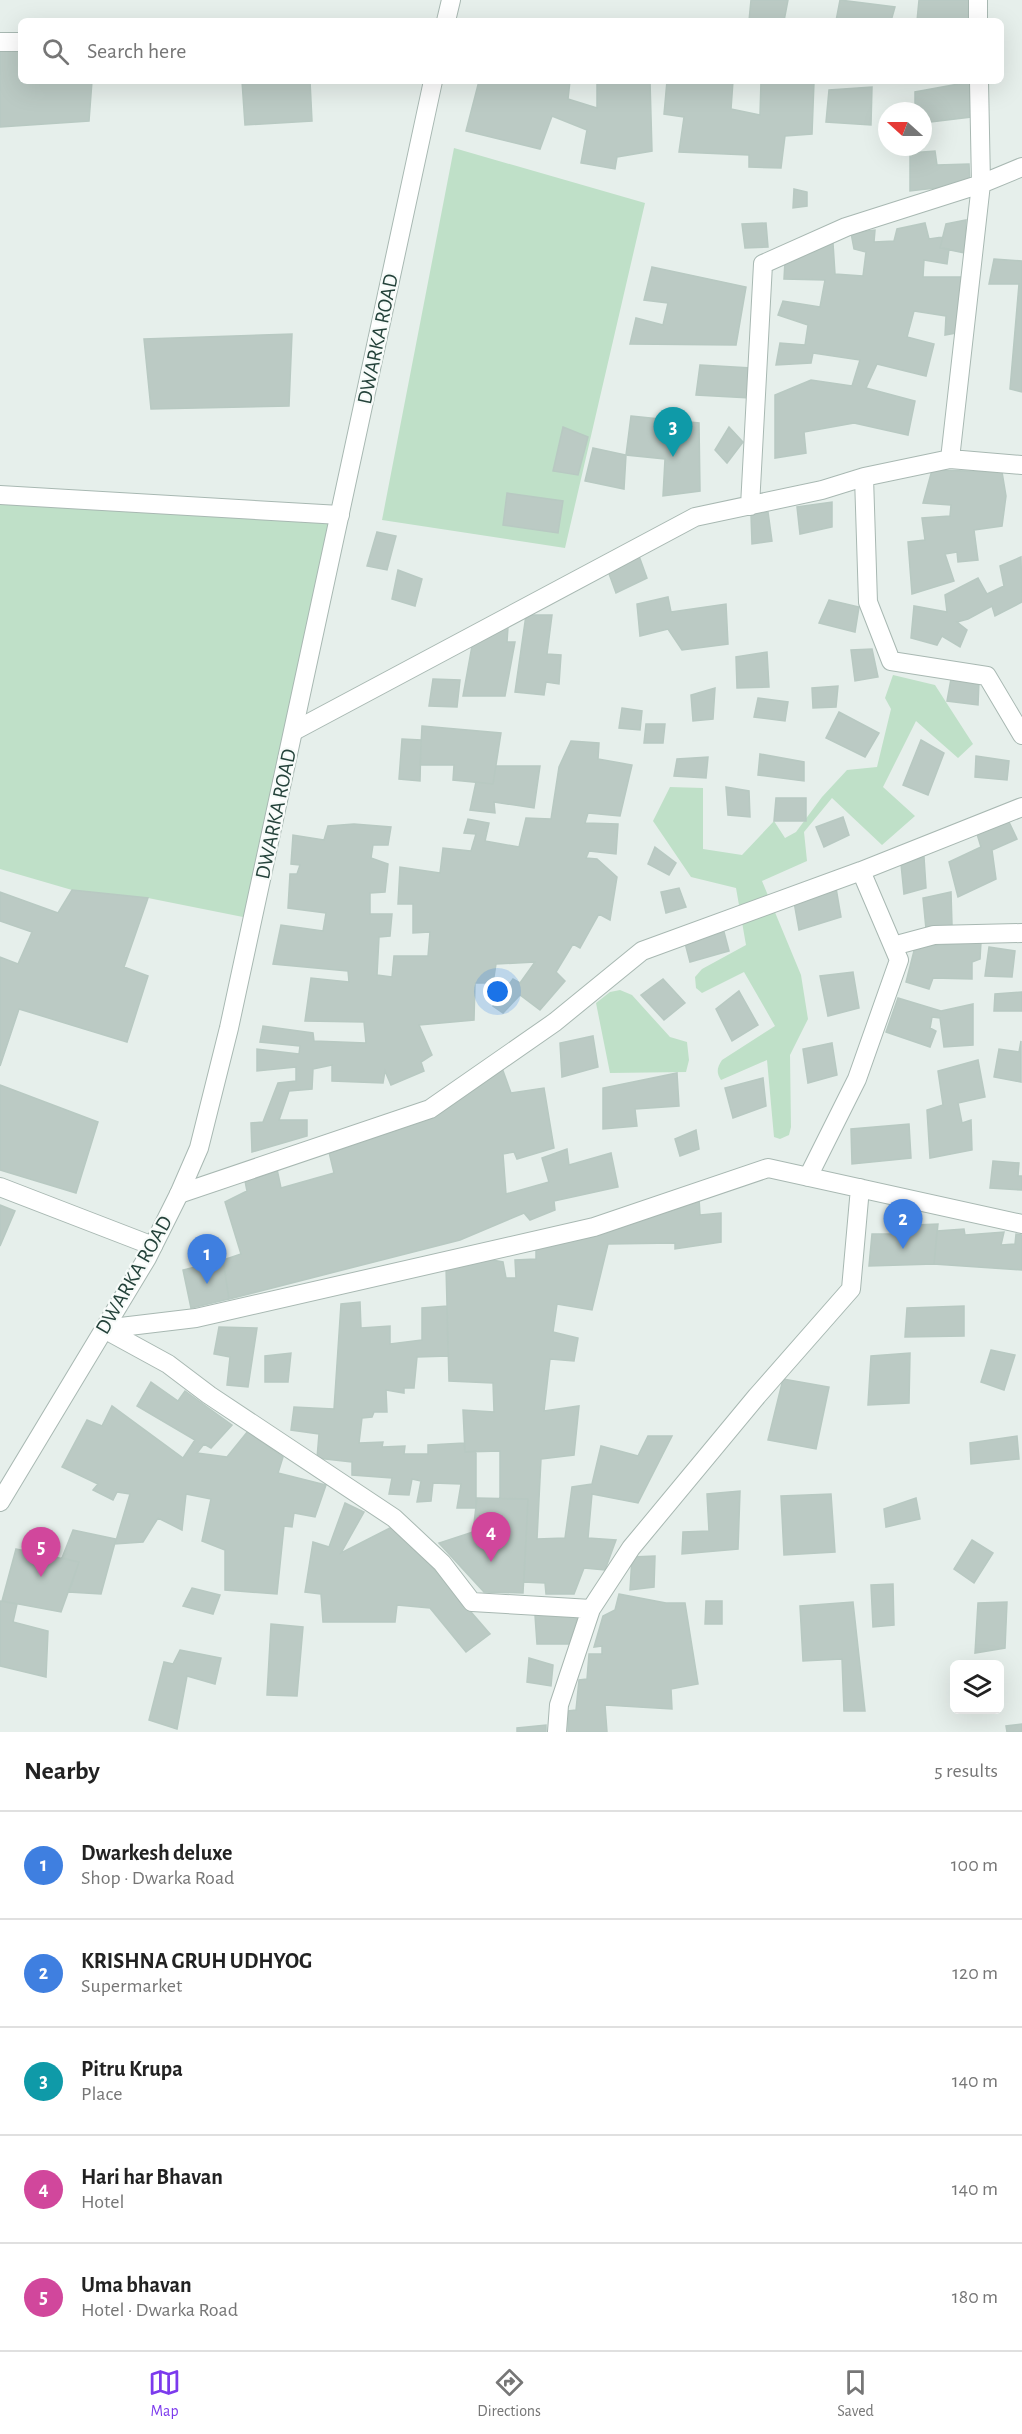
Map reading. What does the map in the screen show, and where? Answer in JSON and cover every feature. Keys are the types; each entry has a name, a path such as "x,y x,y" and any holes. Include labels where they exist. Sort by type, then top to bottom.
{"street":[{"path":"447,18 451,0"},
{"path":"978,0 978,18"},
{"path":"0,42 18,42"},
{"name":"DWARKA ROAD","path":"0,1502 153,1246 199,1148 229,1028 433,84"},
{"path":"950,459 981,184 979,84"},
{"path":"750,506 764,264 846,227 981,184 1022,167"},
{"path":"294,731 695,517 822,490 864,477 950,459 1022,465"},
{"path":"864,477 868,602 891,661 987,676 1022,735"},
{"path":"0,495 340,515"},
{"path":"179,1194 430,1109 555,1022 642,951 861,871 1022,807"},
{"path":"808,1177 857,1080 899,960 861,871"},
{"path":"893,946 934,935 1022,933"},
{"path":"104,1329 196,1318 594,1227 768,1168 1022,1224"},
{"path":"0,1188 153,1246"},
{"path":"556,1732 559,1705 591,1609 631,1548 757,1396 851,1288 860,1188"},
{"path":"104,1329 168,1364 209,1395 394,1518 442,1563 472,1602 591,1609"}],"green space":[{"path":"454,148 645,203 565,548 382,520"},
{"path":"0,495 340,515 253,919 148,898 72,890 0,869"},
{"path":"893,675 935,685 973,744 958,758 916,721 883,787 915,816 882,845 832,798 804,832 807,861 762,881 801,975 808,1019 790,1055 791,1127 789,1135 780,1139 774,1137 767,1060 721,1080 718,1072 722,1060 775,1026 744,972 702,993 696,988 695,977 702,969 746,945 736,888 691,877 653,821 670,787 703,788 703,849 742,855 774,821 785,838 796,832 822,797 847,770 877,767 891,709 885,698"},
{"path":"620,990 632,995 670,1037 687,1042 689,1060 686,1072 610,1073 596,1003 610,992"}],"building":[{"path":"751,0 788,0 785,18 749,18"},
{"path":"840,0 895,7 892,18 837,18"},
{"path":"919,0 969,0 968,18 917,18"},
{"path":"0,51 18,51 18,84 92,84 89,121 0,127"},
{"path":"242,84 310,84 312,121 245,125"},
{"path":"478,84 570,84 568,99 597,108 597,84 650,84 652,151 617,157 615,169 581,163 587,130 552,116 540,149 466,131"},
{"path":"667,84 733,84 731,109 760,115 761,84 814,84 812,134 785,136 781,168 749,167 749,155 679,152 684,117 664,114"},
{"path":"970,84 971,117 932,122 932,102 915,102 915,92"},
{"path":"872,87 871,125 826,122 829,90"},
{"path":"932,151 935,151 937,165 969,164 970,184 910,191 910,156 932,156"},
{"path":"794,189 807,192 807,206 793,208"},
{"path":"966,220 965,253 940,248 946,224"},
{"path":"766,223 768,247 745,248 742,224"},
{"path":"925,223 929,239 943,237 940,248 949,249 947,264 924,260 923,277 967,277 961,332 945,335 946,316 914,311 907,337 934,344 926,376 877,364 866,388 915,401 908,435 854,423 804,432 806,453 775,458 775,395 811,380 852,386 860,360 813,353 811,363 776,365 780,343 805,345 808,325 778,315 783,301 820,307 825,280 784,279 785,261 817,251 818,245 833,243 835,274 863,276 866,252 854,249 851,233 875,230 874,242 894,241 897,229"},
{"path":"994,259 1022,261 1022,392 1010,389 1019,284 989,284"},
{"path":"652,267 746,287 736,345 630,344 636,318 663,325 668,303 644,300"},
{"path":"292,334 289,406 151,409 144,339"},
{"path":"700,365 751,368 750,398 696,395"},
{"path":"631,416 699,423 700,491 663,496 665,459 626,455"},
{"path":"563,427 588,437 578,475 553,471"},
{"path":"729,427 743,442 727,463 715,450"},
{"path":"593,448 626,455 624,489 585,481"},
{"path":"932,470 1002,472 1006,496 1002,526 974,530 978,560 958,562 957,552 945,554 954,581 912,594 908,542 925,540 922,518 950,516 951,505 923,503"},
{"path":"507,493 563,501 558,533 503,525"},
{"path":"832,502 832,527 800,534 797,507"},
{"path":"768,512 772,541 752,544 751,515"},
{"path":"377,532 396,536 387,570 367,566"},
{"path":"639,556 647,578 616,593 608,571"},
{"path":"1021,557 1022,602 995,616 992,606 968,619 957,622 967,630 960,647 942,636 937,645 911,638 914,606 947,612 945,595 978,578 987,594 1004,586 1000,566"},
{"path":"398,570 422,579 415,606 392,599"},
{"path":"668,597 671,612 726,604 728,644 682,650 668,629 640,636 637,604"},
{"path":"829,600 859,607 855,632 819,623"},
{"path":"526,615 552,615 547,654 561,655 559,684 546,682 544,695 515,692"},
{"path":"508,627 507,642 515,642 505,696 463,696 472,646"},
{"path":"872,649 878,677 855,681 851,650"},
{"path":"767,652 769,687 737,688 736,657"},
{"path":"433,679 460,680 457,707 429,706"},
{"path":"951,679 979,681 978,705 947,701"},
{"path":"838,686 836,707 813,708 812,688"},
{"path":"715,688 713,719 693,721 691,695"},
{"path":"758,698 788,702 785,721 754,717"},
{"path":"622,708 642,711 640,730 619,728"},
{"path":"839,712 879,733 865,757 826,738"},
{"path":"646,724 665,724 663,743 644,743"},
{"path":"422,726 501,733 493,784 453,780 454,765 420,765"},
{"path":"402,739 421,740 420,781 399,779"},
{"path":"921,740 944,753 928,795 903,785"},
{"path":"571,741 599,743 598,759 632,765 620,816 588,813 585,823 618,824 616,854 589,851 586,858 597,859 617,877 610,920 599,914 580,948 573,944 556,972 565,981 540,1010 520,995 503,1013 493,1006 513,979 520,983 535,962 496,964 493,983 475,983 474,1020 419,1025 432,1055 421,1062 424,1071 391,1085 385,1071 383,1083 332,1081 332,1065 313,1069 312,1089 289,1091 279,1120 307,1120 307,1136 252,1152 251,1123 263,1122 278,1083 296,1081 296,1067 257,1071 257,1049 299,1054 300,1046 260,1042 263,1026 313,1033 314,1041 366,1043 364,1022 305,1021 311,978 349,982 348,971 273,964 281,925 323,931 326,913 288,908 290,874 297,874 300,865 291,864 293,835 324,840 328,826 354,824 391,827 388,845 373,845 371,858 388,864 385,892 370,893 370,914 392,914 390,936 379,937 377,975 392,977 394,956 428,956 430,932 413,933 413,904 398,904 400,867 440,873 443,848 471,851 476,834 464,833 468,819 489,823 485,841 519,847 526,818 551,819 559,767"},
{"path":"760,754 804,762 804,781 758,775"},
{"path":"976,756 1009,761 1007,780 975,777"},
{"path":"708,757 706,778 674,776 677,759"},
{"path":"496,766 540,766 534,808 494,802 495,813 470,810 476,782 493,784"},
{"path":"726,787 749,791 750,817 728,815"},
{"path":"776,798 806,798 806,821 774,821"},
{"path":"843,817 849,835 824,847 816,827"},
{"path":"1009,822 1017,839 992,850 996,879 958,897 949,862 981,847 977,834"},
{"path":"655,847 676,863 669,875 648,864"},
{"path":"924,857 926,888 904,894 901,864"},
{"path":"679,888 686,907 666,913 661,892"},
{"path":"836,888 841,917 799,930 794,902"},
{"path":"72,890 148,898 124,967 148,976 127,1042 19,1009 0,1066 0,957 18,964 32,932 0,921 0,892 58,913"},
{"path":"951,892 952,925 926,929 923,898"},
{"path":"724,932 729,951 690,962 685,943"},
{"path":"981,942 980,959 972,962 972,979 933,978 929,989 906,982 915,947"},
{"path":"989,947 1015,951 1012,977 985,976"},
{"path":"853,972 859,1008 828,1016 820,976"},
{"path":"663,979 685,1003 664,1020 641,995"},
{"path":"739,991 758,1025 732,1041 716,1009"},
{"path":"1022,992 1022,1011 994,1011 995,994"},
{"path":"898,998 941,1011 973,1004 973,1045 944,1047 940,1018 932,1017 930,1028 936,1031 930,1047 886,1032"},
{"path":"593,1036 598,1067 562,1077 560,1043"},
{"path":"1021,1041 1021,1082 994,1077 999,1049 1019,1052"},
{"path":"832,1043 837,1075 808,1083 803,1049"},
{"path":"978,1060 985,1097 958,1103 962,1123 971,1120 972,1150 930,1158 927,1110 943,1105 938,1071"},
{"path":"502,1068 511,1093 544,1088 554,1148 517,1159 514,1152 503,1154 506,1194 549,1182 542,1158 567,1149 569,1165 611,1153 618,1187 554,1201 555,1210 530,1220 524,1213 460,1240 229,1299 223,1260 241,1254 225,1202 247,1191 245,1181 277,1169 281,1188 334,1173 328,1148"},
{"path":"677,1073 679,1106 635,1109 637,1126 603,1129 603,1088"},
{"path":"763,1078 766,1106 733,1118 725,1088"},
{"path":"0,1085 98,1122 76,1193 0,1170"},
{"path":"909,1124 911,1158 852,1164 851,1129"},
{"path":"696,1130 699,1149 680,1156 675,1139"},
{"path":"993,1161 1019,1163 1018,1176 1022,1176 1022,1190 990,1188"},
{"path":"699,1198 700,1215 721,1213 721,1242 675,1249 675,1243 608,1244 592,1310 557,1304 553,1332 578,1338 574,1361 550,1359 544,1411 579,1406 574,1455 541,1459 537,1539 565,1538 572,1487 592,1484 601,1446 638,1456 648,1436 672,1436 638,1503 592,1494 588,1538 616,1540 605,1570 584,1568 574,1594 546,1594 545,1583 524,1582 528,1499 500,1499 500,1451 465,1452 463,1410 494,1412 493,1383 449,1381 446,1267 481,1258 503,1262 506,1278 516,1278 515,1260 536,1259 536,1246"},
{"path":"0,1205 15,1211 0,1246"},
{"path":"938,1224 934,1264 869,1266 872,1234 914,1234 914,1225"},
{"path":"964,1229 965,1235 1004,1232 1001,1245 1015,1244 1016,1234 1022,1235 1022,1270 934,1264 937,1231"},
{"path":"223,1260 229,1299 191,1308 183,1270"},
{"path":"360,1302 361,1328 390,1326 390,1344 422,1340 422,1308 447,1306 448,1356 417,1357 414,1388 404,1388 404,1393 386,1390 387,1412 374,1412 372,1417 362,1418 359,1443 383,1442 382,1447 405,1446 404,1454 428,1454 428,1445 464,1443 465,1452 476,1451 476,1508 457,1508 461,1484 433,1483 431,1501 417,1502 421,1481 412,1479 409,1495 389,1494 392,1478 352,1475 352,1462 317,1458 319,1434 291,1430 294,1407 334,1409 341,1304"},
{"path":"964,1306 964,1336 905,1337 907,1308"},
{"path":"219,1327 257,1328 248,1387 227,1385 230,1357 214,1354"},
{"path":"991,1350 1015,1355 1004,1390 981,1382"},
{"path":"291,1353 288,1382 265,1382 265,1356"},
{"path":"910,1353 909,1403 868,1405 871,1356"},
{"path":"783,1379 829,1387 816,1449 768,1440"},
{"path":"151,1382 178,1401 185,1391 232,1425 211,1448 204,1444 197,1453 227,1457 248,1431 283,1457 278,1473 326,1485 315,1517 294,1513 292,1527 284,1526 277,1594 225,1590 225,1550 202,1541 211,1499 186,1494 182,1530 158,1518 143,1542 115,1544 130,1494 117,1492 113,1500 93,1490 98,1484 62,1467 87,1420 102,1426 112,1406 183,1458 195,1440 137,1406"},
{"path":"1017,1436 1019,1459 971,1464 970,1443"},
{"path":"740,1491 738,1549 682,1554 683,1532 709,1531 707,1494"},
{"path":"831,1494 835,1552 784,1555 781,1496"},
{"path":"477,1498 528,1499 523,1593 484,1592 439,1543 473,1532"},
{"path":"916,1498 920,1519 886,1527 884,1509"},
{"path":"345,1503 364,1512 341,1553 392,1527 419,1552 490,1634 466,1652 430,1608 397,1605 395,1622 323,1622 321,1594 305,1592 313,1542 329,1547"},
{"path":"73,1530 116,1539 101,1594 69,1592 79,1562 62,1558"},
{"path":"972,1540 993,1553 974,1583 954,1569"},
{"path":"16,1549 79,1562 61,1612 2,1601"},
{"path":"655,1556 654,1587 630,1590 632,1557"},
{"path":"893,1584 894,1625 873,1627 871,1585"},
{"path":"192,1588 220,1595 213,1614 183,1606"},
{"path":"619,1594 666,1603 685,1603 698,1684 671,1689 672,1709 605,1705 607,1732 568,1732 568,1711 576,1710 579,1680 587,1679 589,1654 602,1654 602,1646 594,1647 603,1616 615,1610"},
{"path":"0,1601 17,1604 13,1622 48,1631 46,1677 0,1666"},
{"path":"706,1601 722,1601 722,1624 705,1624"},
{"path":"853,1602 865,1711 844,1711 842,1659 803,1661 800,1606"},
{"path":"1007,1602 1005,1648 975,1653 978,1603"},
{"path":"535,1615 578,1615 571,1644 537,1644"},
{"path":"271,1624 303,1627 297,1696 267,1695"},
{"path":"180,1650 221,1658 215,1684 187,1676 177,1729 149,1720 164,1662 173,1664"},
{"path":"529,1658 553,1665 551,1686 527,1682"},
{"path":"1022,1724 1022,1732 1007,1732 1006,1726"},
{"path":"546,1725 546,1732 517,1732 517,1728"}],"place":[{"name":"Pitru Krupa","path":"673,457"},
{"name":"KRISHNA GRUH UDHYOG","path":"903,1249"},
{"name":"Dwarkesh deluxe","path":"207,1284"},
{"name":"Hari har Bhavan","path":"491,1562"},
{"name":"Uma bhavan","path":"41,1577"}]}
